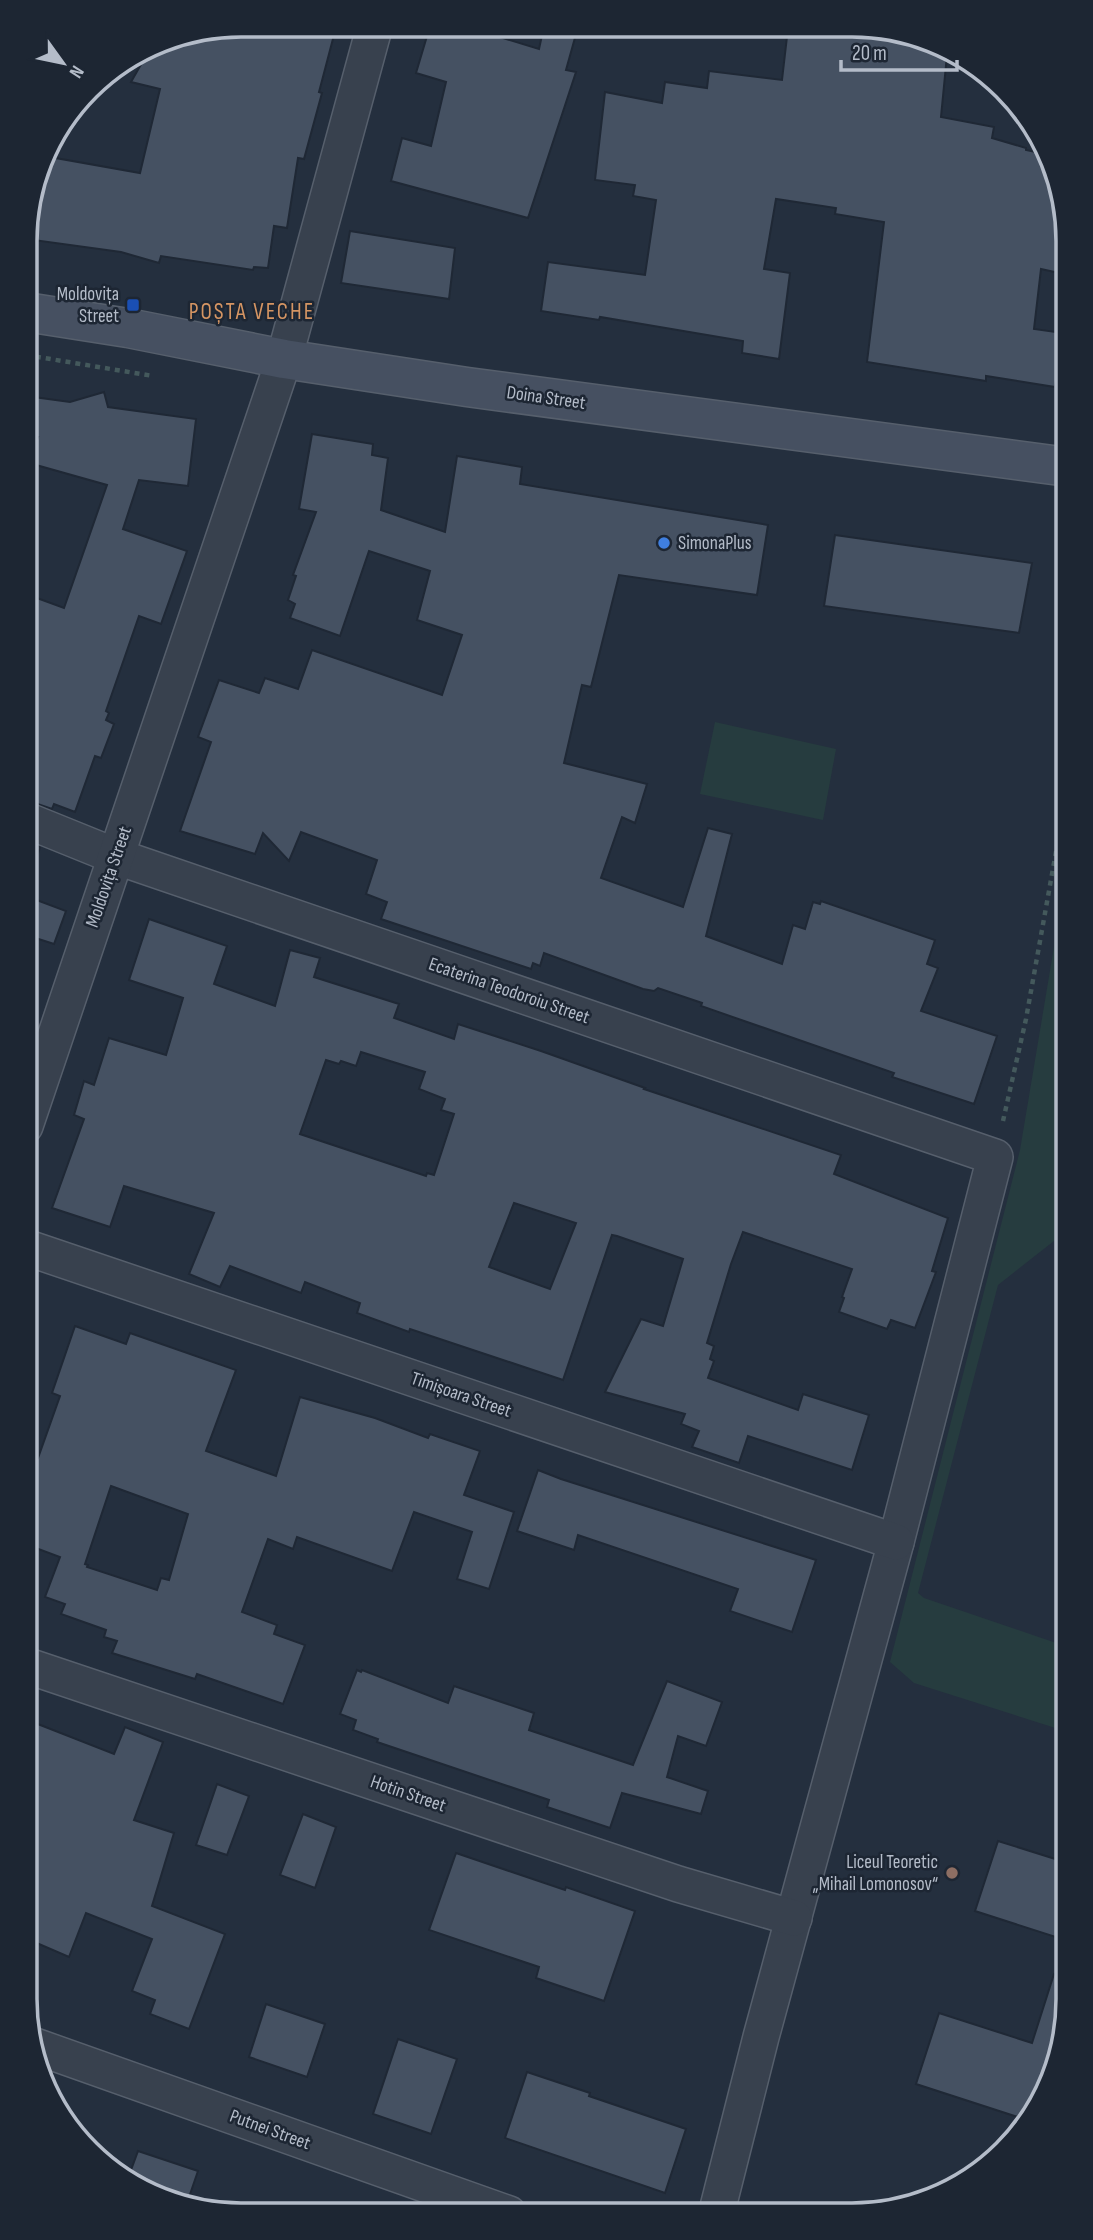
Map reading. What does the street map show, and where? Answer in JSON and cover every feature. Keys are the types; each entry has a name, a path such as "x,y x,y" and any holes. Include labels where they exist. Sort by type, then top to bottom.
{"main road":[{"name":"Doina Street","path":"37,314 128,328 284,359 481,389 1056,465"}],"street":[{"name":"Moldovița Street","path":"37,1090 284,359 372,37"},
{"name":"Ecaterina Teodoroiu Street","path":"37,824 115,856 995,1157"},
{"path":"719,2203 761,2037 896,1542 995,1157"},
{"name":"Timișoara Street","path":"37,1251 896,1542"},
{"name":"Hotin Street","path":"37,1669 678,1884 794,1918"},
{"name":"Putnei Street","path":"44,2049 478,2203"}],"path":[{"path":"37,357 158,377"},
{"path":"995,1157 1027,1019 1056,853"}],"green space":[{"path":"715,722 836,749 823,820 700,794"},
{"path":"1056,935 1056,1239 998,1285 918,1593 924,1598 1056,1643 1056,1728 914,1683 890,1662 1020,1150"}],"building":[{"path":"227,37 333,37 304,159 298,158 287,228 274,226 268,268 254,267 253,270 161,256 159,263 121,252 37,241 41,201 55,158 140,173 160,89 131,82 142,62 163,52 201,41"},
{"path":"427,37 500,37 539,49 542,37 575,37 566,70 576,72 528,218 391,181 402,138 431,146 446,82 416,73"},
{"path":"787,37 866,37 918,48 947,60 941,117 994,127 992,138 1036,152 1052,201 1056,227 1056,272 1041,269 1034,329 1056,332 1055,387 986,376 986,381 867,362 884,222 835,214 836,208 776,199 764,269 790,273 779,359 742,353 743,341 600,317 599,320 541,311 548,262 645,275 656,200 633,196 635,185 595,180 605,92 662,103 665,82 707,88 709,71 782,80"},
{"path":"350,231 455,248 449,299 341,283"},
{"path":"104,392 108,407 196,419 188,486 139,480 123,529 187,551 161,624 139,616 106,711 109,713 106,720 114,724 101,758 95,756 75,812 54,804 52,809 37,804 37,598 64,608 107,485 37,465 37,398 70,402"},
{"path":"312,434 373,444 372,455 388,458 381,510 445,532 457,456 522,467 520,484 768,525 757,595 619,575 591,687 582,685 564,763 647,784 635,823 622,817 601,878 683,907 708,828 732,834 706,936 782,964 793,925 805,929 813,902 820,904 821,901 935,940 927,964 938,968 921,1011 997,1036 974,1104 892,1077 894,1073 701,1006 702,1003 658,988 654,991 643,989 544,953 540,966 533,963 531,969 381,919 387,902 366,894 377,860 301,832 289,861 263,833 255,854 180,831 211,742 198,737 219,680 259,693 265,678 298,689 312,650 442,695 462,635 417,620 430,571 369,551 340,636 290,618 295,604 288,600 296,576 293,575 316,512 299,509"},
{"path":"835,535 1032,563 1019,633 824,606"},
{"path":"37,900 66,911 54,944 37,939"},
{"path":"149,919 227,946 214,984 275,1006 290,950 320,958 314,977 399,1004 394,1018 454,1039 458,1024 841,1155 834,1174 948,1218 932,1271 936,1272 915,1328 891,1320 887,1329 839,1312 852,1269 743,1232 707,1343 714,1346 710,1359 714,1361 708,1378 798,1410 803,1394 869,1415 852,1470 748,1436 739,1463 692,1447 699,1431 681,1424 685,1414 605,1392 641,1319 663,1326 683,1259 617,1236 612,1235 563,1380 357,1313 360,1303 305,1282 301,1293 230,1266 220,1287 189,1274 214,1213 124,1186 110,1227 52,1208 84,1119 74,1115 84,1081 94,1085 109,1038 166,1055 183,998 129,980","holes":["361,1052 425,1072 419,1089 445,1099 441,1110 454,1114 434,1175 427,1173 426,1176 300,1134 326,1060 356,1066","514,1203 576,1223 550,1289 489,1267"]},
{"path":"75,1326 126,1344 130,1333 236,1370 206,1451 276,1476 300,1397 375,1418 428,1438 430,1434 480,1451 464,1495 514,1512 489,1589 457,1579 472,1532 414,1512 392,1571 297,1537 293,1549 268,1539 242,1612 277,1625 274,1634 305,1645 283,1704 197,1674 195,1679 112,1653 117,1641 104,1637 106,1630 61,1614 65,1604 45,1597 60,1557 37,1548 37,1458 60,1396 52,1393","holes":["111,1486 188,1514 169,1580 161,1578 157,1590 87,1567 85,1564"]},
{"path":"538,1470 816,1560 792,1632 730,1611 738,1589 578,1535 574,1550 517,1531"},
{"path":"357,1670 448,1703 454,1686 534,1713 529,1730 633,1765 667,1681 722,1702 706,1746 678,1736 667,1777 708,1791 701,1814 622,1793 610,1828 547,1807 549,1800 377,1742 378,1739 353,1730 356,1720 340,1714"},
{"path":"37,1724 114,1754 125,1727 163,1742 134,1820 174,1833 152,1906 225,1934 189,2029 150,2014 155,2000 132,1991 152,1939 86,1913 69,1957 37,1943"},
{"path":"217,1784 249,1796 227,1855 196,1845"},
{"path":"303,1814 336,1827 315,1888 280,1875"},
{"path":"998,1841 1056,1859 1056,1937 975,1911"},
{"path":"456,1853 635,1911 604,2001 536,1978 539,1967 429,1930"},
{"path":"1056,1975 1056,2013 1052,2039 1035,2090 1019,2117 916,2084 939,2013 1032,2043"},
{"path":"266,2004 325,2024 307,2077 249,2057"},
{"path":"398,2039 457,2059 431,2134 373,2114"},
{"path":"527,2072 686,2129 665,2193 505,2138"},
{"path":"138,2151 198,2171 189,2196 163,2188 131,2170"}],"place":[{"name":"Moldovița Street","path":"133,305"},
{"name":"SimonaPlus","path":"664,543"},
{"name":"Liceul Teoretic „Mihail Lomonosov“","path":"952,1873"}],"district":[{"name":"POȘTA VECHE","path":"252,312"}]}
